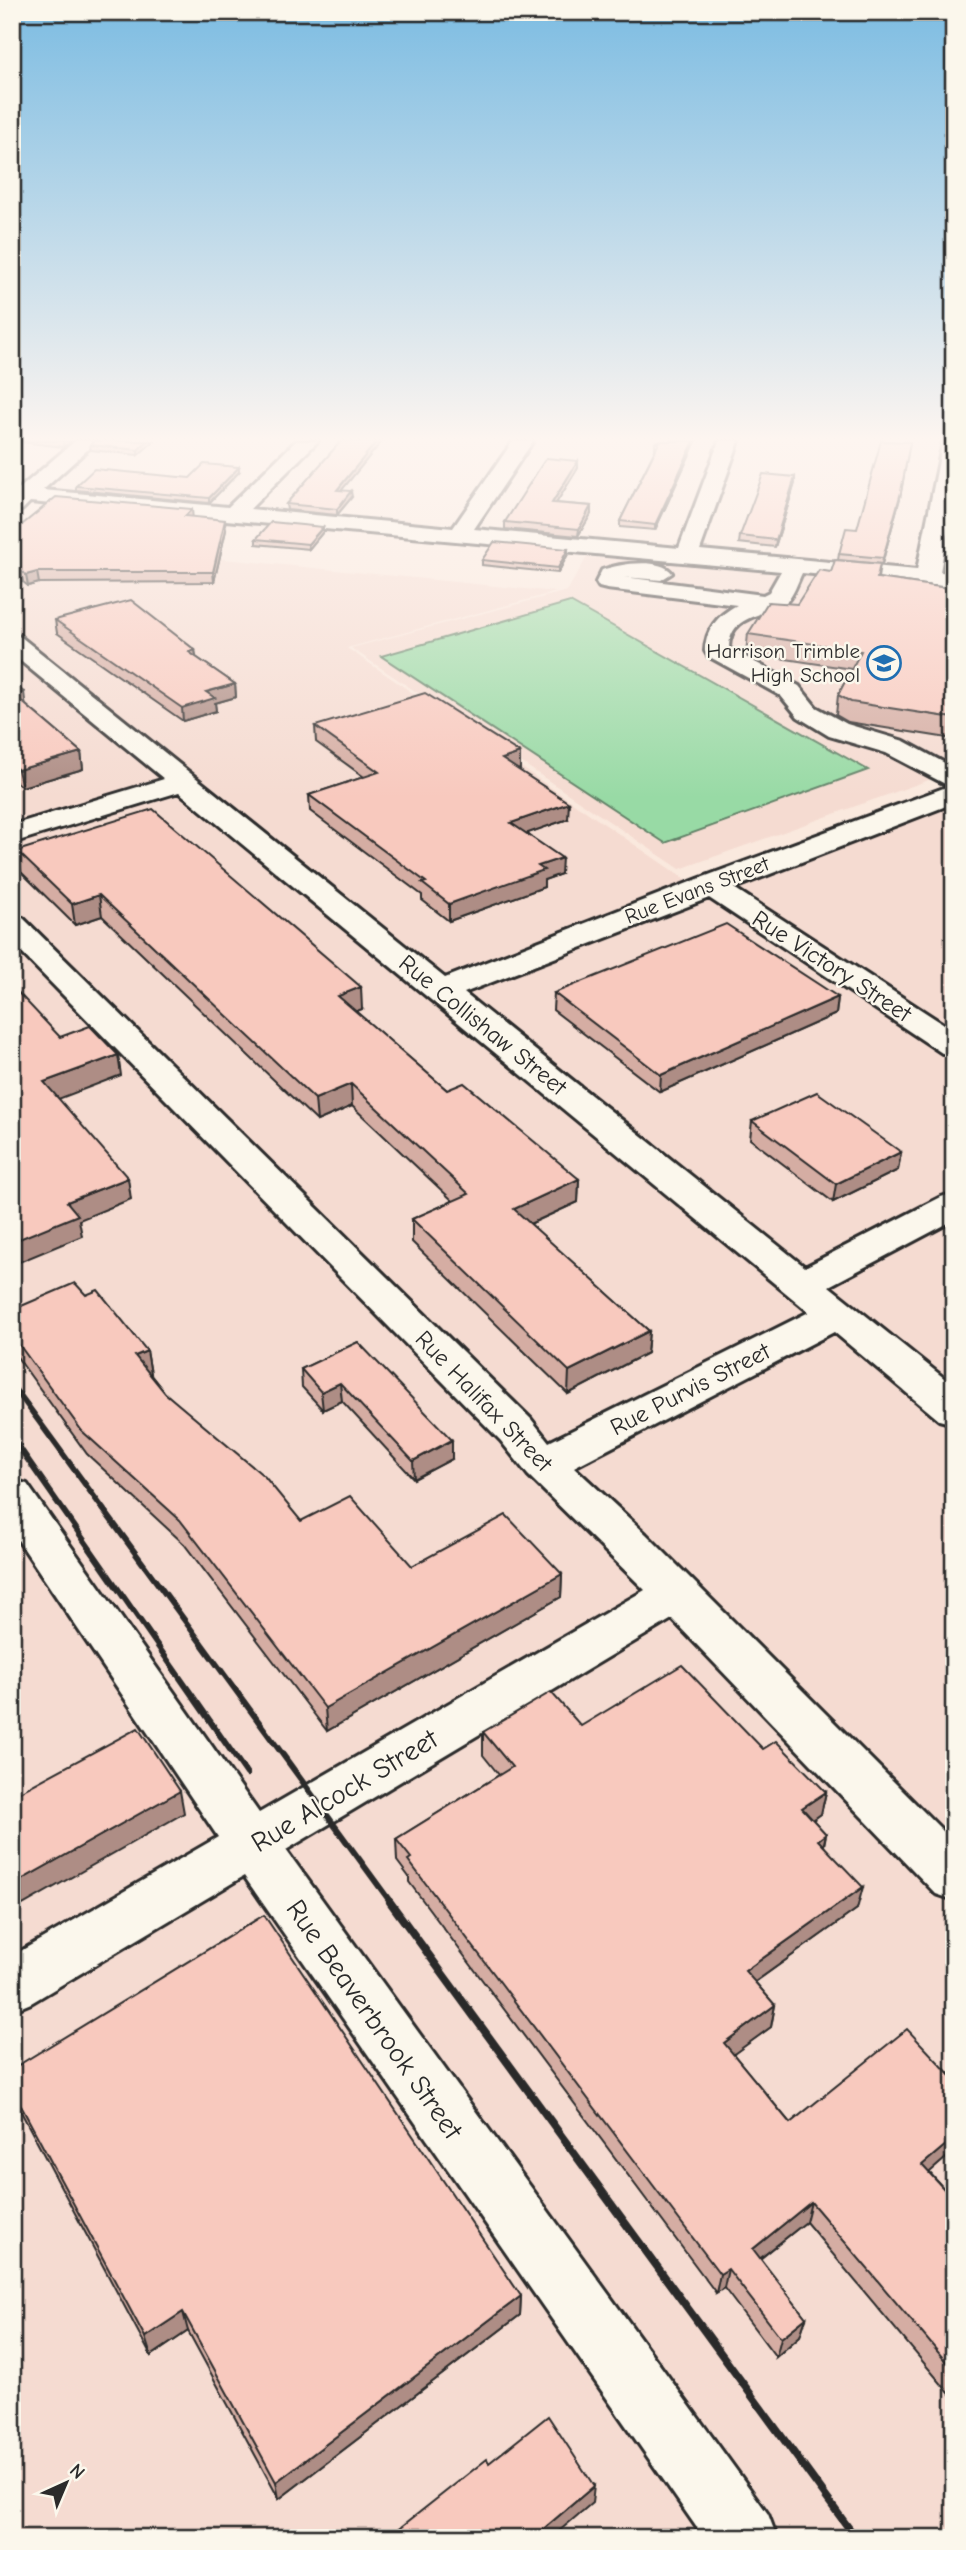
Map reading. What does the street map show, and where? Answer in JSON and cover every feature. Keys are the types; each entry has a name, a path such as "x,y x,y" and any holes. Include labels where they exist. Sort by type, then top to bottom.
{"street":[{"path":"603,560 588,587 738,613"},
{"path":"707,560 789,576"},
{"path":"927,578 931,560"},
{"path":"765,602 607,582 610,575 625,569 954,580"},
{"path":"789,576 778,597 738,613 721,627 716,639 717,651 790,691 807,712 838,730 895,747 954,779"},
{"name":"Rue Collishaw Street","path":"12,642 954,1409"},
{"path":"12,834 184,782"},
{"name":"Rue Evans Street","path":"441,991 709,885 946,803"},
{"name":"Rue Victory Street","path":"709,885 954,1046"},
{"name":"Rue Halifax Street","path":"12,925 516,1430 543,1464 630,1546 674,1595 954,1877"},
{"path":"801,1285 954,1205"},
{"name":"Rue Purvis Street","path":"543,1464 837,1314"},
{"name":"Rue Beaverbrook Street","path":"12,1496 252,1845 744,2538"},
{"name":"Rue Alcock Street","path":"12,1985 674,1595"}],"shaded area":[{"path":"12,560 234,560 556,592 347,648 711,897 954,803 954,2538 12,2538"},
{"path":"585,560 625,560 954,586 954,771 680,869 351,648 567,591"}],"green space":[{"path":"570,602 868,770 665,843 381,656"}],"building":[{"path":"12,560 216,560 213,572 12,573"},
{"path":"482,560 562,560 558,568"},
{"name":"Harrison Trimble High School","path":"835,560 880,564 877,578 954,589 954,718 851,702 838,695 861,651 748,634 768,602 797,604 819,570 831,572"},
{"path":"131,600 195,650 189,652 235,684 206,692 215,698 182,708 55,620"},
{"path":"12,683 24,692 14,695 81,752 18,770 12,764"},
{"path":"425,693 520,753 502,759 569,803 511,823 562,858 538,866 544,870 449,904 422,883 426,882 309,795 379,772 315,726"},
{"path":"153,809 361,987 338,996 447,1090 464,1083 579,1179 514,1209 649,1331 569,1371 412,1219 469,1194 351,1084 315,1099 99,895 72,904 17,851"},
{"path":"726,924 838,997 661,1075 554,993"},
{"path":"12,986 60,1037 90,1026 118,1055 44,1082 128,1178 67,1202 78,1215 12,1242"},
{"path":"817,1092 901,1152 836,1184 752,1121"},
{"path":"75,1283 86,1295 98,1290 147,1351 135,1356 165,1393 265,1477 301,1521 350,1496 412,1566 506,1515 562,1574 325,1708 180,1520 82,1431 12,1335 12,1310"},
{"path":"358,1342 452,1440 413,1461 340,1383 321,1392 301,1369"},
{"path":"682,1665 763,1749 776,1741 826,1792 802,1808 826,1834 818,1840 863,1887 745,1971 775,2005 724,2043 790,2123 907,2029 954,2079 954,2138 922,2165 954,2200 954,2371 811,2202 753,2249 806,2318 781,2338 728,2269 720,2274 408,1860 411,1858 396,1839 512,1767 483,1732 551,1692 581,1726"},
{"path":"138,1728 180,1791 12,1885 12,1796"},
{"path":"264,1915 521,2296 276,2482 183,2312 145,2337 12,2089 12,2069"},
{"path":"548,2416 594,2486 541,2531 545,2538 387,2538 487,2459 489,2463"}],"railway":[{"path":"12,1385 20,1396"},
{"path":"19,1394 392,1904"},
{"path":"12,1437 247,1774"},
{"path":"390,1902 856,2538"}],"place":[{"name":"Harrison Trimble High School","path":"884,663"}]}
